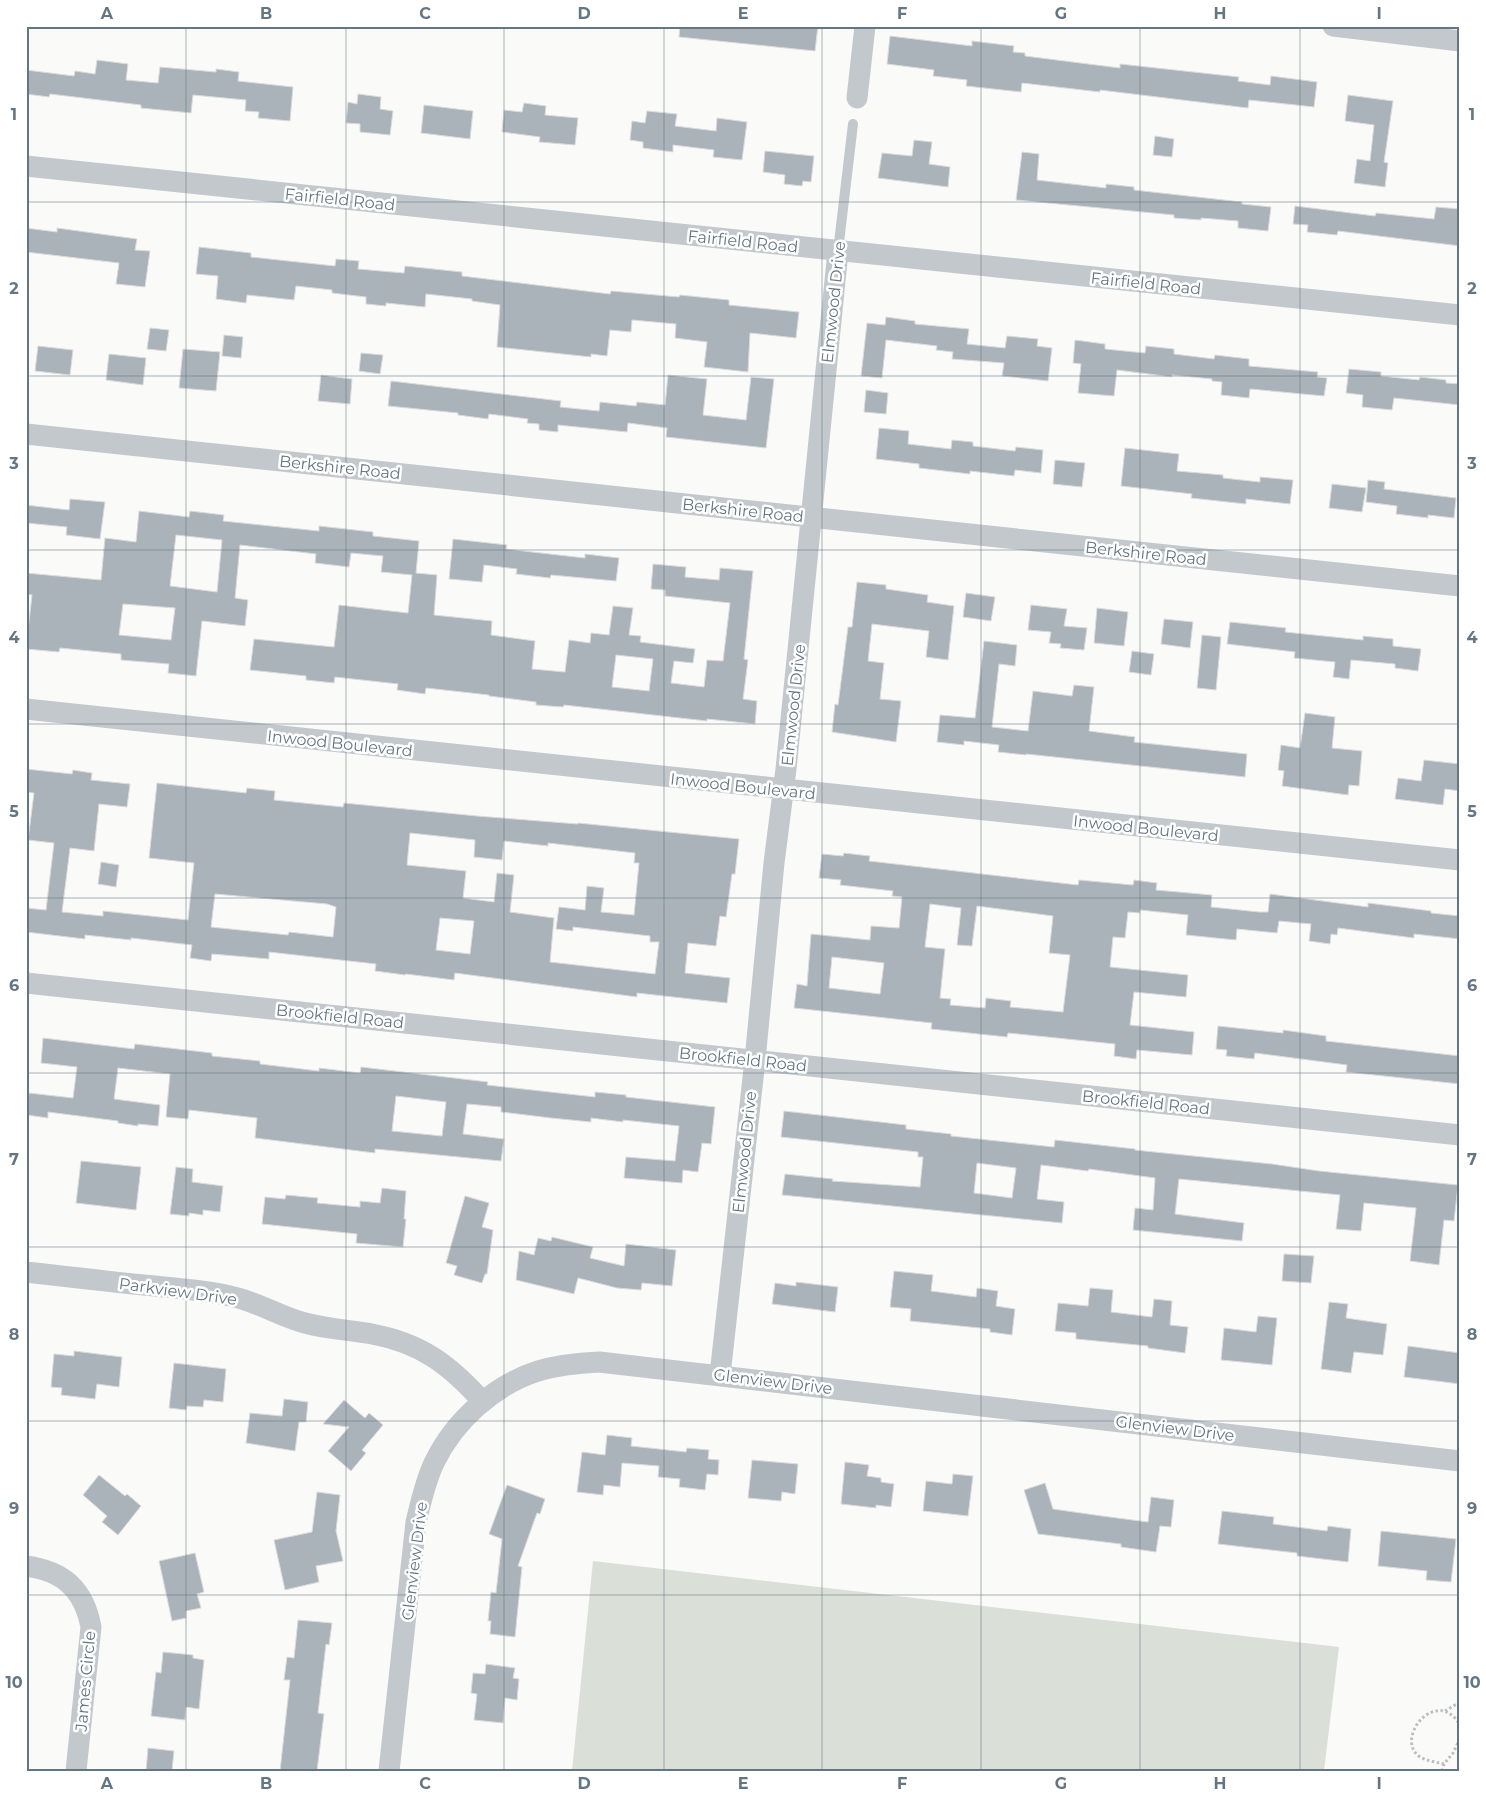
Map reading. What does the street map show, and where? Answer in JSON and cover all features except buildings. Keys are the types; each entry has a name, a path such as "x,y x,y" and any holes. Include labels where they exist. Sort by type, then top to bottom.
{"street":[{"path":"857,98 865,26"},
{"path":"1334,26 1460,41"},
{"name":"Fairfield Road","path":"26,166 1460,315"},
{"name":"Elmwood Drive","path":"720,1375 755,1060 774,863 784,790 838,250"},
{"name":"Berkshire Road","path":"26,434 1460,586"},
{"name":"Inwood Boulevard","path":"26,709 1460,860"},
{"name":"Brookfield Road","path":"26,983 1460,1135"},
{"name":"Parkview Drive","path":"26,1272 222,1294 250,1301 304,1323 373,1334 392,1339 431,1356 451,1368 482,1402"},
{"name":"Glenview Drive","path":"389,1771 416,1522 423,1492 434,1462 450,1436 482,1402 508,1384 530,1375 568,1364 599,1362 720,1375 1460,1461"},
{"name":"James Circle","path":"26,1566 55,1573 69,1583 80,1596 88,1611 91,1627 76,1771"}],"lane":[{"name":"Elmwood Drive","path":"838,250 853,124"}],"path":[{"path":"1445,1711 1460,1702"},
{"path":"1444,1764 1420,1757 1414,1750 1412,1740 1413,1728 1429,1713 1439,1710 1455,1717 1460,1726"},
{"path":"1442,1771 1444,1764 1453,1753 1460,1738"}],"shaded area":[{"path":"593,1561 1339,1647 1324,1771 572,1771"}]}
